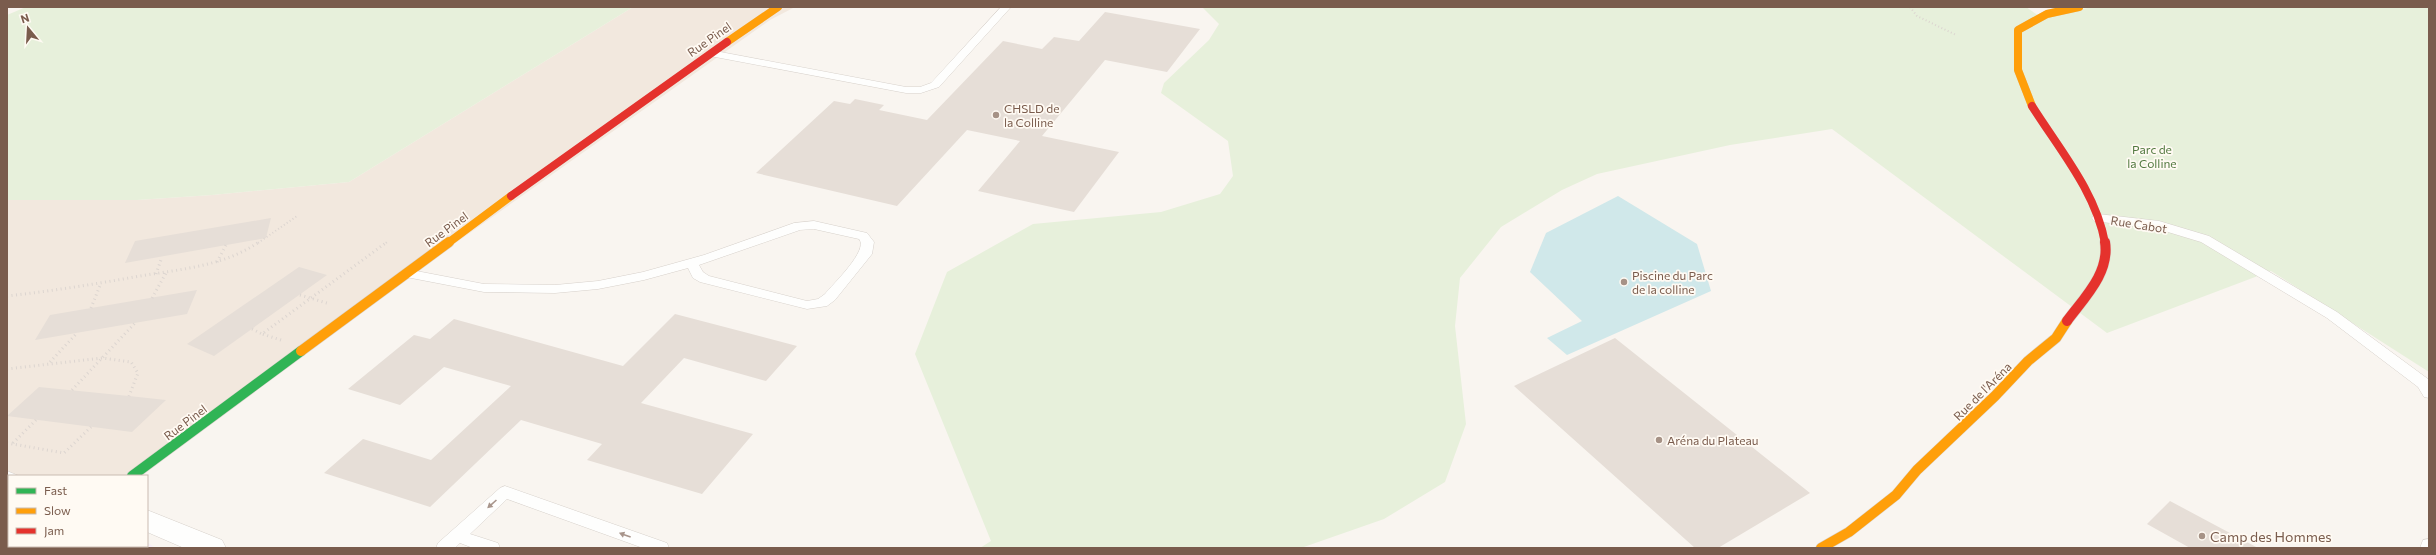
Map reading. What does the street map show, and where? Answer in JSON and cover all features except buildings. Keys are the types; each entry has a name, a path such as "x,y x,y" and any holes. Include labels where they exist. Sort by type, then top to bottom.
{"street":[{"name":"Rue Pinel","path":"133,475 406,273 710,53 778,7"},
{"name":"Rue Cabot","path":"2079,7 2039,16 2028,21 2018,30 2015,54 2022,86 2049,135 2074,169 2098,218"},
{"name":"Rue de l'Aréna","path":"1821,548 1849,532 1896,495 1917,470 1995,396 2028,361 2056,338 2103,268 2106,239 2098,218"},
{"path":"148,521 212,548"}],"lane":[{"path":"710,53 906,90 921,90 935,85 1006,7"},
{"name":"Rue Cabot","path":"2098,218 2159,225 2205,239 2332,314 2423,383 2429,393"},
{"path":"406,273 484,288 526,290 598,285 644,276 692,263 798,226 814,226 863,236 867,239 868,245 866,254 830,297 822,303 807,306 705,279 698,275 692,263"},
{"path":"444,548 505,492 661,548"},
{"path":"458,536 492,548"}],"path":[{"path":"1910,7 1917,16 1956,35"},
{"path":"7,296 101,283 217,263 247,250 297,216"},
{"path":"262,334 388,241"},
{"path":"217,263 226,245"},
{"path":"156,274 162,257"},
{"path":"152,298 166,272"},
{"path":"91,308 101,283"},
{"path":"300,295 338,307"},
{"path":"72,390 102,358 122,341 136,322"},
{"path":"252,329 262,334 282,340"},
{"path":"49,363 77,333"},
{"path":"7,369 102,358 131,362 138,374 129,396"},
{"path":"13,444 36,420"},
{"path":"7,443 64,453 91,427"}],"shaded area":[{"path":"633,7 795,7 770,20 378,298 140,475 8,475 7,479 7,200 137,200 212,195 349,182"},
{"path":"7,479 8,547 148,547 148,543 155,548 7,548"}],"green space":[{"path":"26,7 633,7 349,182 212,195 137,200 7,200 7,15"},
{"name":"Parc de la Colline","path":"1202,7 2026,7 2039,16 2093,7 2429,7 2429,372 2271,271 2107,333 1832,129 1730,145 1597,174 1562,190 1501,227 1460,278 1455,326 1466,424 1445,482 1384,519 1301,548 980,548 991,541 915,354 947,272 1033,224 1161,212 1220,194 1233,176 1228,141 1161,93 1164,83 1209,40 1219,24"}],"water":[{"name":"Piscine du Parc de la colline","path":"1618,196 1697,244 1711,291 1567,355 1547,338 1582,321 1530,272 1546,233"}],"traffic: fast":[{"path":"133,475 301,351"}],"traffic: slow":[{"path":"727,42 778,7"},
{"path":"2032,106 2023,87 2018,70 2016,51 2018,30 2047,14 2079,7"},
{"path":"301,351 511,196"},
{"path":"1821,548 1849,532 1896,495 1917,470 1995,396 2028,361 2056,338 2067,321"}],"traffic: jam":[{"path":"511,196 727,42"},
{"path":"2032,106 2069,162 2094,207 2103,229 2106,250 2103,268 2100,275 2067,321"}],"place":[{"name":"CHSLD de la Colline","path":"996,115"},
{"name":"Piscine du Parc de la colline","path":"1624,282"},
{"name":"Aréna du Plateau","path":"1659,440"},
{"name":"Camp des Hommes","path":"2202,536"}]}
